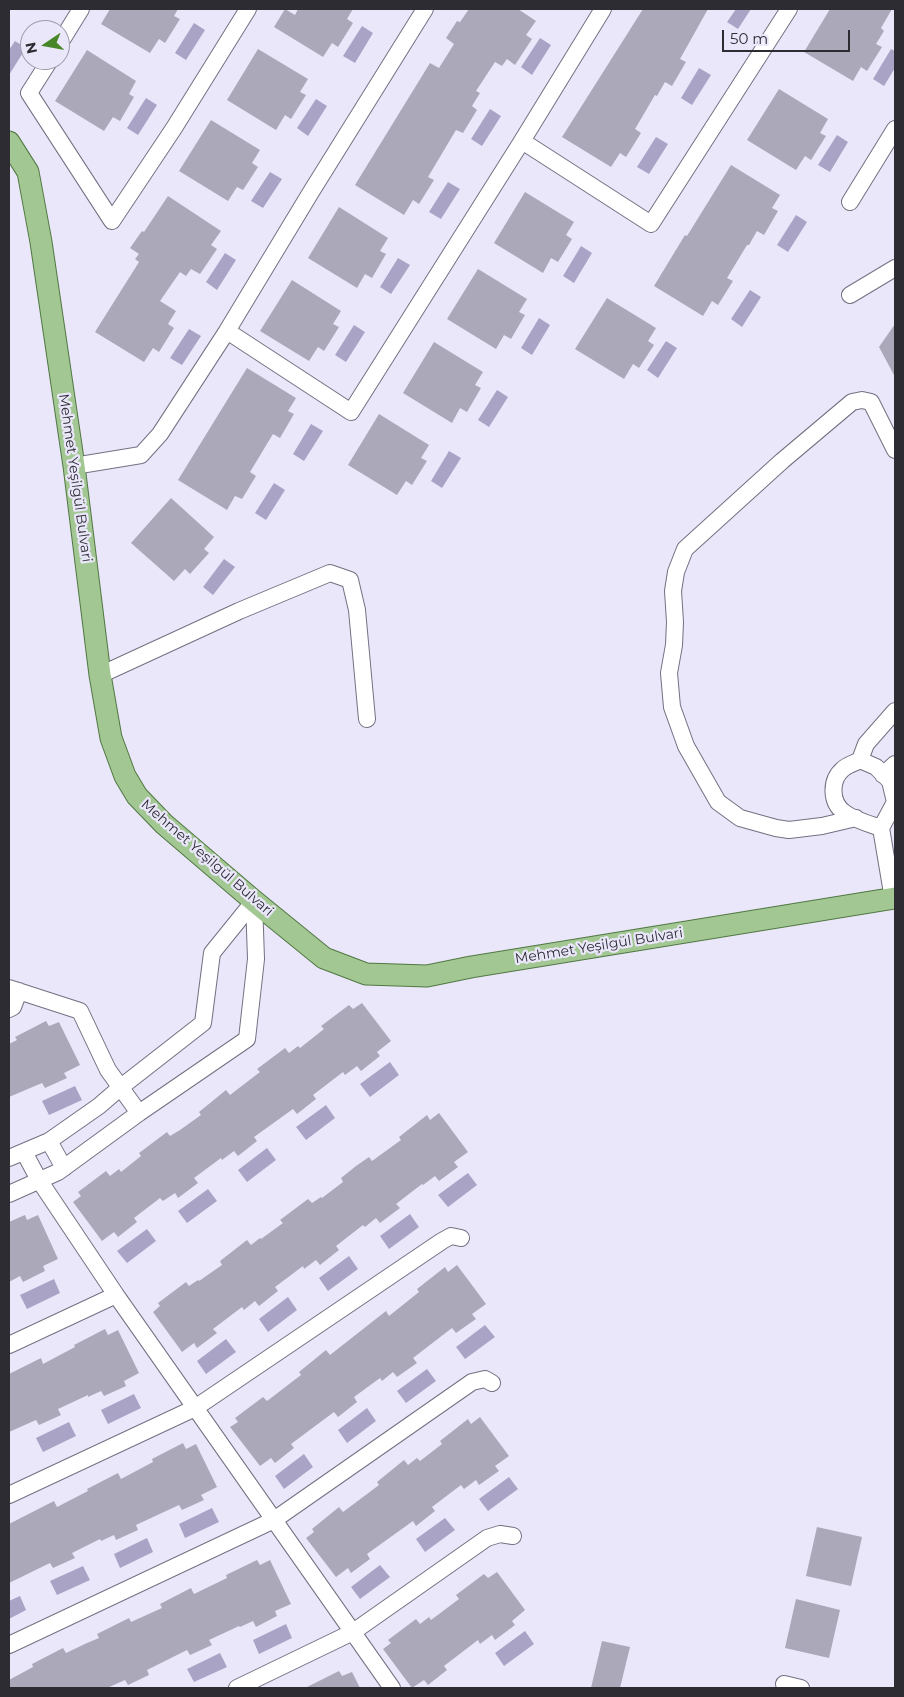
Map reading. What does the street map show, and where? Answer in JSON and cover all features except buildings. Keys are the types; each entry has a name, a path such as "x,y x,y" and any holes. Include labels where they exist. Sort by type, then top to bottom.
{"main road":[{"name":"Mehmet Yeşilgül Bulvari","path":"9,142 28,172 41,242 74,466 100,675 111,738 125,776 137,796 164,824 254,901 324,958 366,974 427,976 471,967 894,899"}],"street":[{"path":"70,27 81,9"},
{"path":"44,70 29,93 112,221 174,128 248,9"},
{"path":"74,466 141,455 160,434 226,331 425,9"},
{"path":"226,331 350,412 522,141 603,9"},
{"path":"522,141 652,224 788,9"},
{"path":"850,202 895,129"},
{"path":"850,295 895,268"},
{"path":"856,818 822,826 789,830 740,818 718,802 686,746 672,707 669,673 676,622 673,592 676,572 685,549 782,461 852,402 862,400 871,402 895,450"},
{"path":"100,675 239,611 330,573 350,580 357,610 367,719"},
{"path":"881,828 844,812 836,804 833,791 835,779 844,767 860,760 866,744 895,711"},
{"path":"860,760 876,767 889,769 895,802 881,828 894,899"},
{"path":"9,1158 48,1141 99,1106 203,1023 212,953 254,901"},
{"path":"9,1194 58,1172 139,1113 247,1039 256,959 254,901"},
{"path":"9,1009 13,1007 14,990 80,1011 108,1070 139,1113"},
{"path":"48,1141 64,1168"},
{"path":"24,1152 39,1180 116,1295 392,1688"},
{"path":"9,1495 195,1408 442,1241 451,1236 462,1238"},
{"path":"9,1345 116,1295"},
{"path":"9,1645 274,1520 472,1382 484,1378 492,1383"},
{"path":"237,1688 353,1632 486,1538 500,1534 513,1536"},
{"path":"784,1684 801,1688"}],"shaded area":[{"path":"736,9 751,9 738,29 727,22"},
{"path":"194,23 205,30 186,60 175,53"},
{"path":"362,26 373,33 355,63 343,56"},
{"path":"540,38 551,45 532,75 521,67"},
{"path":"15,41 20,44 20,58 9,75 9,50"},
{"path":"891,49 895,51 895,68 884,86 873,79"},
{"path":"699,68 711,75 692,105 681,98"},
{"path":"146,98 157,105 138,135 127,128"},
{"path":"316,99 327,106 308,136 297,128"},
{"path":"490,109 501,116 482,146 471,139"},
{"path":"837,135 848,142 830,172 818,165"},
{"path":"656,137 668,144 649,174 637,167"},
{"path":"270,172 282,179 263,208 251,201"},
{"path":"448,182 460,189 441,219 429,212"},
{"path":"796,215 807,222 788,252 777,245"},
{"path":"581,246 592,253 574,283 563,276"},
{"path":"225,253 236,260 217,290 206,282"},
{"path":"398,258 410,265 391,294 380,287"},
{"path":"750,290 761,297 742,327 731,319"},
{"path":"539,318 550,325 532,355 521,348"},
{"path":"354,325 365,332 346,362 335,355"},
{"path":"189,329 201,336 182,365 170,358"},
{"path":"666,341 677,348 658,378 647,370"},
{"path":"497,390 508,397 489,427 478,420"},
{"path":"311,424 323,431 304,461 293,454"},
{"path":"449,451 461,458 442,488 431,481"},
{"path":"274,483 285,490 266,520 255,513"},
{"path":"224,559 235,567 213,595 203,587"},
{"path":"390,1062 399,1075 370,1097 360,1084"},
{"path":"75,1086 82,1100 49,1115 42,1101"},
{"path":"326,1105 335,1118 306,1140 296,1127"},
{"path":"267,1148 276,1160 247,1182 238,1170"},
{"path":"468,1173 477,1185 448,1207 438,1195"},
{"path":"208,1189 217,1201 187,1223 178,1211"},
{"path":"410,1214 419,1227 389,1249 380,1236"},
{"path":"147,1229 156,1241 127,1263 117,1251"},
{"path":"349,1256 358,1269 328,1291 319,1278"},
{"path":"54,1279 60,1293 27,1309 20,1295"},
{"path":"288,1297 297,1310 268,1332 259,1319"},
{"path":"485,1325 495,1337 465,1359 456,1347"},
{"path":"226,1339 236,1352 206,1374 197,1361"},
{"path":"427,1369 436,1381 406,1403 397,1391"},
{"path":"134,1394 141,1408 108,1424 101,1410"},
{"path":"367,1408 376,1421 347,1443 338,1430"},
{"path":"69,1422 76,1436 43,1452 36,1438"},
{"path":"304,1454 313,1467 284,1489 275,1476"},
{"path":"509,1477 518,1489 488,1511 479,1499"},
{"path":"212,1508 219,1522 185,1538 179,1524"},
{"path":"445,1518 455,1530 425,1552 416,1539"},
{"path":"147,1538 153,1552 120,1568 114,1554"},
{"path":"380,1565 390,1577 360,1599 351,1587"},
{"path":"83,1566 90,1580 57,1595 50,1581"},
{"path":"20,1596 26,1610 9,1619 9,1601"},
{"path":"286,1624 292,1638 259,1654 253,1640"},
{"path":"525,1631 534,1644 504,1666 495,1653"},
{"path":"220,1653 227,1667 194,1682 187,1669"}]}
